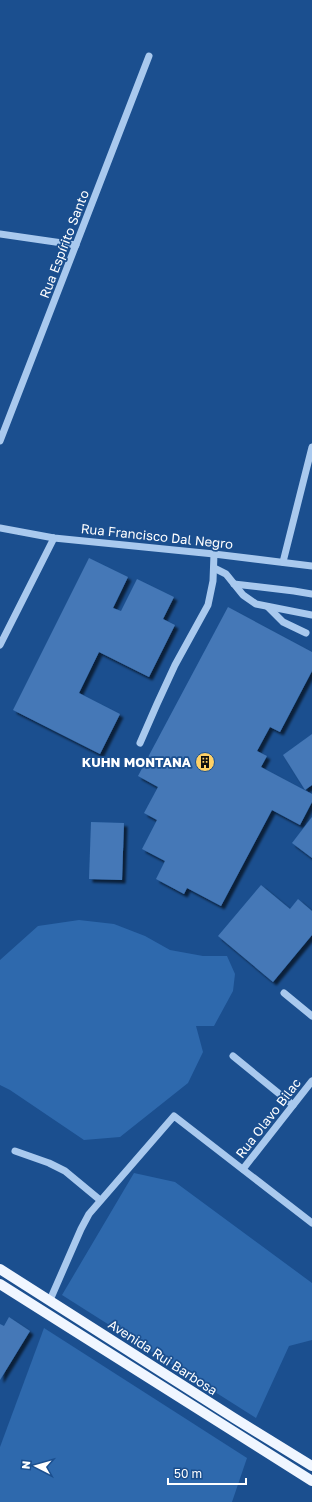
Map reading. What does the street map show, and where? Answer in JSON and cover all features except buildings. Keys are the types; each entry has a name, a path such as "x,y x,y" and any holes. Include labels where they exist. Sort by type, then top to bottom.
{"main road":[{"name":"Avenida Rui Barbosa","path":"0,1269 312,1466"},
{"name":"Avenida Rui Barbosa","path":"0,1284 312,1481"}],"street":[{"name":"Rua Espírito Santo","path":"0,441 149,56"},
{"path":"0,234 76,245"},
{"path":"283,562 312,447"},
{"name":"Rua Francisco Dal Negro","path":"0,528 54,538 214,554 312,566"},
{"path":"0,645 54,538"},
{"path":"140,743 156,704 175,665 208,606 213,581 214,554"},
{"path":"214,568 226,574 243,595 256,604 312,615"},
{"path":"234,584 312,594"},
{"path":"267,607 283,622 306,633"},
{"path":"284,993 312,1016"},
{"path":"233,1056 293,1105"},
{"name":"Rua Olavo Bilac","path":"243,1169 312,1082"},
{"path":"50,1300 89,1214 174,1116 312,1222"},
{"path":"15,1150 65,1171 100,1200"}],"shaded area":[{"path":"79,920 114,924 145,936 170,950 203,956 227,956 235,974 233,991 214,1026 196,1026 203,1052 188,1083 120,1137 84,1140 10,1090 0,1085 0,960 38,926"},
{"path":"134,1173 175,1182 312,1283 312,1340 289,1346 256,1418 62,1295"},
{"path":"44,1328 247,1458 232,1502 0,1502 0,1447"}],"place":[{"name":"KUHN MONTANA","path":"205,762"}]}
